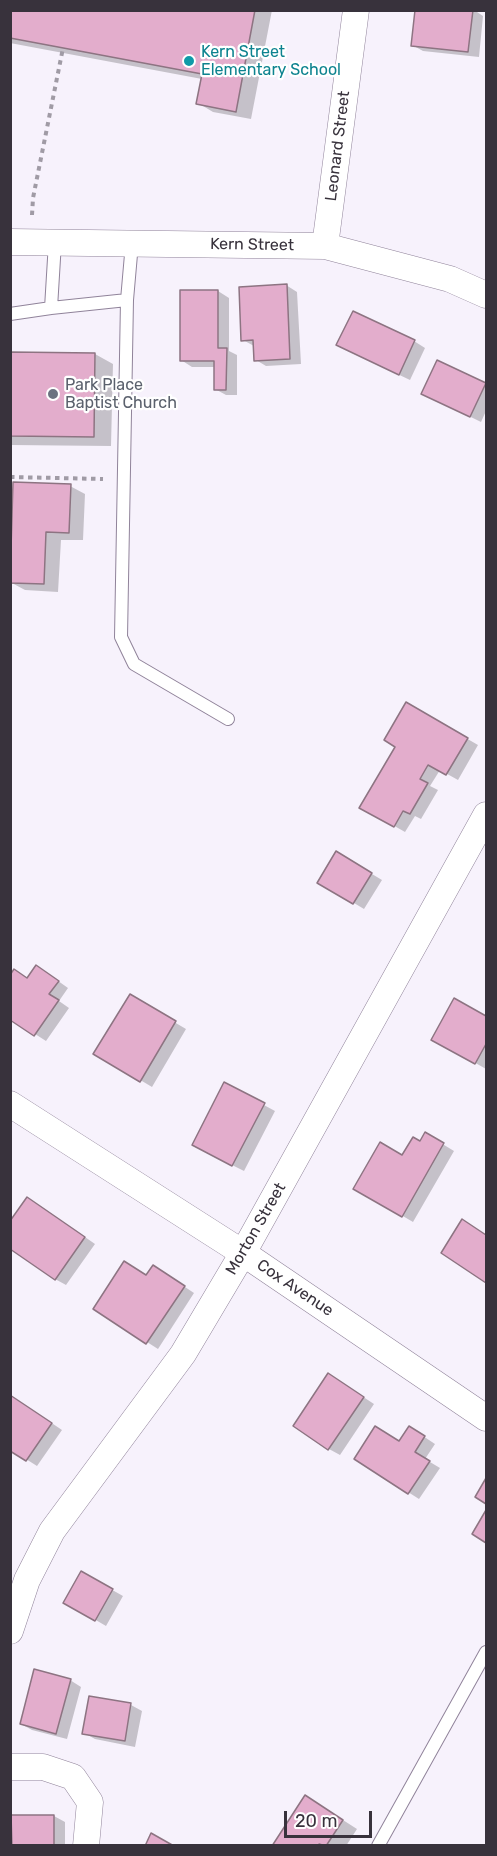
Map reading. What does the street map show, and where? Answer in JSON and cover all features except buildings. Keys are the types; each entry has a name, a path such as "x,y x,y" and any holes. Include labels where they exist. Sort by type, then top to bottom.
{"street":[{"name":"Leonard Street","path":"325,246 356,10"},
{"name":"Kern Street","path":"20,242 325,246 450,279 486,295"},
{"name":"Morton Street","path":"10,1631 27,1580 52,1531 183,1354 243,1253 486,815"},
{"name":"Cox Avenue","path":"10,1104 243,1253 486,1418"},
{"path":"10,1767 43,1767 74,1778 90,1802 86,1845"}],"lane":[{"path":"51,308 56,242"},
{"path":"132,243 127,300 121,637 134,664 228,719"},
{"path":"10,314 127,300"},
{"path":"378,1845 486,1652"}],"path":[{"path":"20,242 33,198 63,48"},
{"path":"10,477 124,480"}],"place":[{"name":"Kern Street Elementary School","path":"189,61"},
{"name":"Park Place Baptist Church","path":"53,394"}]}
